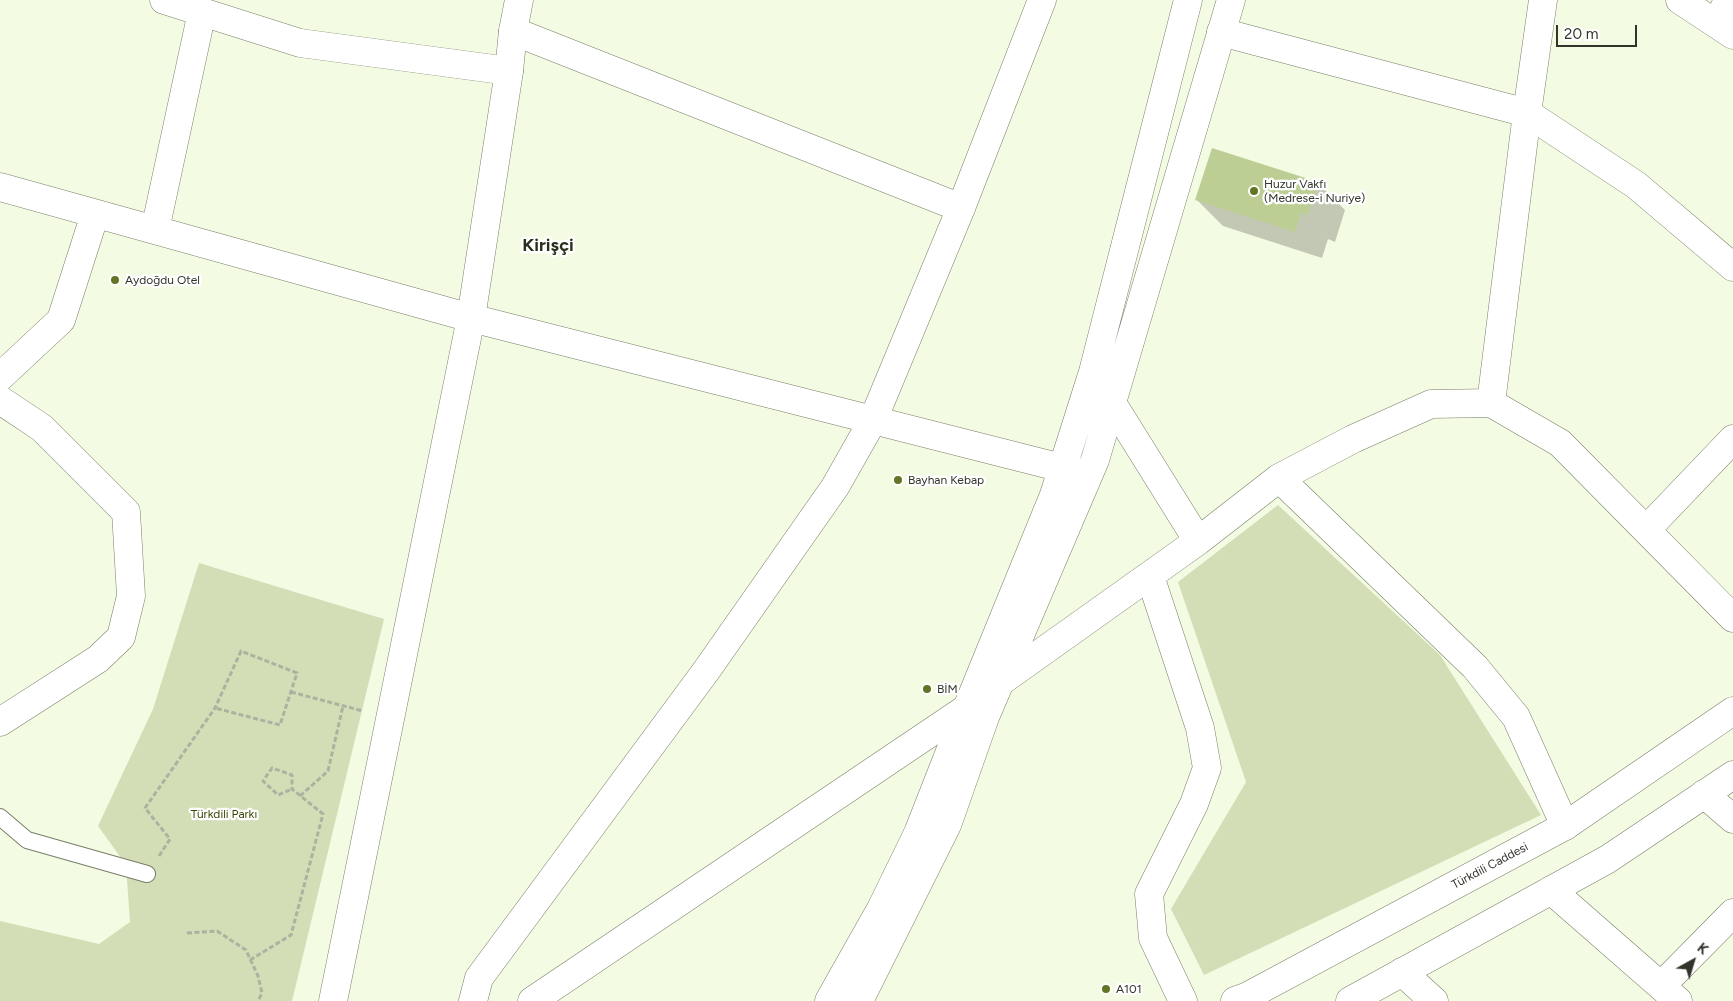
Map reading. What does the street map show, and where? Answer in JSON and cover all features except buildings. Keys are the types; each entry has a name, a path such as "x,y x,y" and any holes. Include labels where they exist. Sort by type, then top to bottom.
{"street":[{"path":"164,0 300,43 509,71"},
{"path":"333,1001 471,318 519,0"},
{"path":"473,1001 479,978 706,671 835,487 873,420 961,208 1042,0"},
{"path":"828,1001 881,909 918,833 1054,494 1093,372 1188,0"},
{"path":"859,1001 947,825 985,718 1095,460 1231,0"},
{"path":"1491,403 1543,0"},
{"path":"1680,0 1726,20"},
{"path":"155,230 202,12"},
{"path":"513,31 961,208"},
{"path":"1221,32 1527,113 1636,186 1733,267"},
{"path":"0,187 471,318 1062,468"},
{"path":"0,377 61,320 95,214"},
{"path":"0,400 42,428 126,512 131,596 121,637 98,659 0,722"},
{"path":"1112,403 1198,541"},
{"path":"1000,682 1198,541 1279,478 1353,439 1431,404 1491,403 1560,443 1733,618"},
{"path":"1646,530 1733,439"},
{"path":"1279,478 1475,667 1516,717 1565,826"},
{"path":"1150,576 1200,728 1207,768 1194,804 1149,894 1153,938 1183,1001"},
{"path":"532,1001 967,708"},
{"name":"Türkdili Caddesi","path":"1235,1001 1246,997 1565,826 1733,711"},
{"path":"1350,1001 1608,859 1733,775"},
{"path":"1704,794 1733,819"},
{"path":"1551,890 1670,993 1733,913"},
{"path":"1402,972 1434,1001"}],"lane":[{"path":"0,817 28,840 147,874"}],"path":[{"path":"147,874 170,840 145,808 215,708 241,650 298,673 280,725 215,708"},
{"path":"291,692 390,719"},
{"path":"300,796 328,771 344,706"},
{"path":"250,960 291,935 323,814 292,789 292,775 272,768 263,781 278,796 292,789"},
{"path":"187,933 217,932 246,950 258,976 262,993 258,1001"}],"green space":[{"path":"1278,505 1440,655 1541,815 1204,975 1171,909 1246,782 1178,582"},
{"name":"Türkdili Parkı","path":"199,563 384,619 292,1001 0,1001 0,921 99,944 130,922 126,865 98,826 153,709"}],"place":[{"name":"Huzur Vakfı (Medrese-i Nuriye)","path":"1254,191"},
{"name":"Aydoğdu Otel","path":"115,280"},
{"name":"Bayhan Kebap","path":"898,480"},
{"name":"BİM","path":"927,689"},
{"name":"A101","path":"1106,989"}],"district":[{"name":"Kirişçi","path":"548,246"}]}
